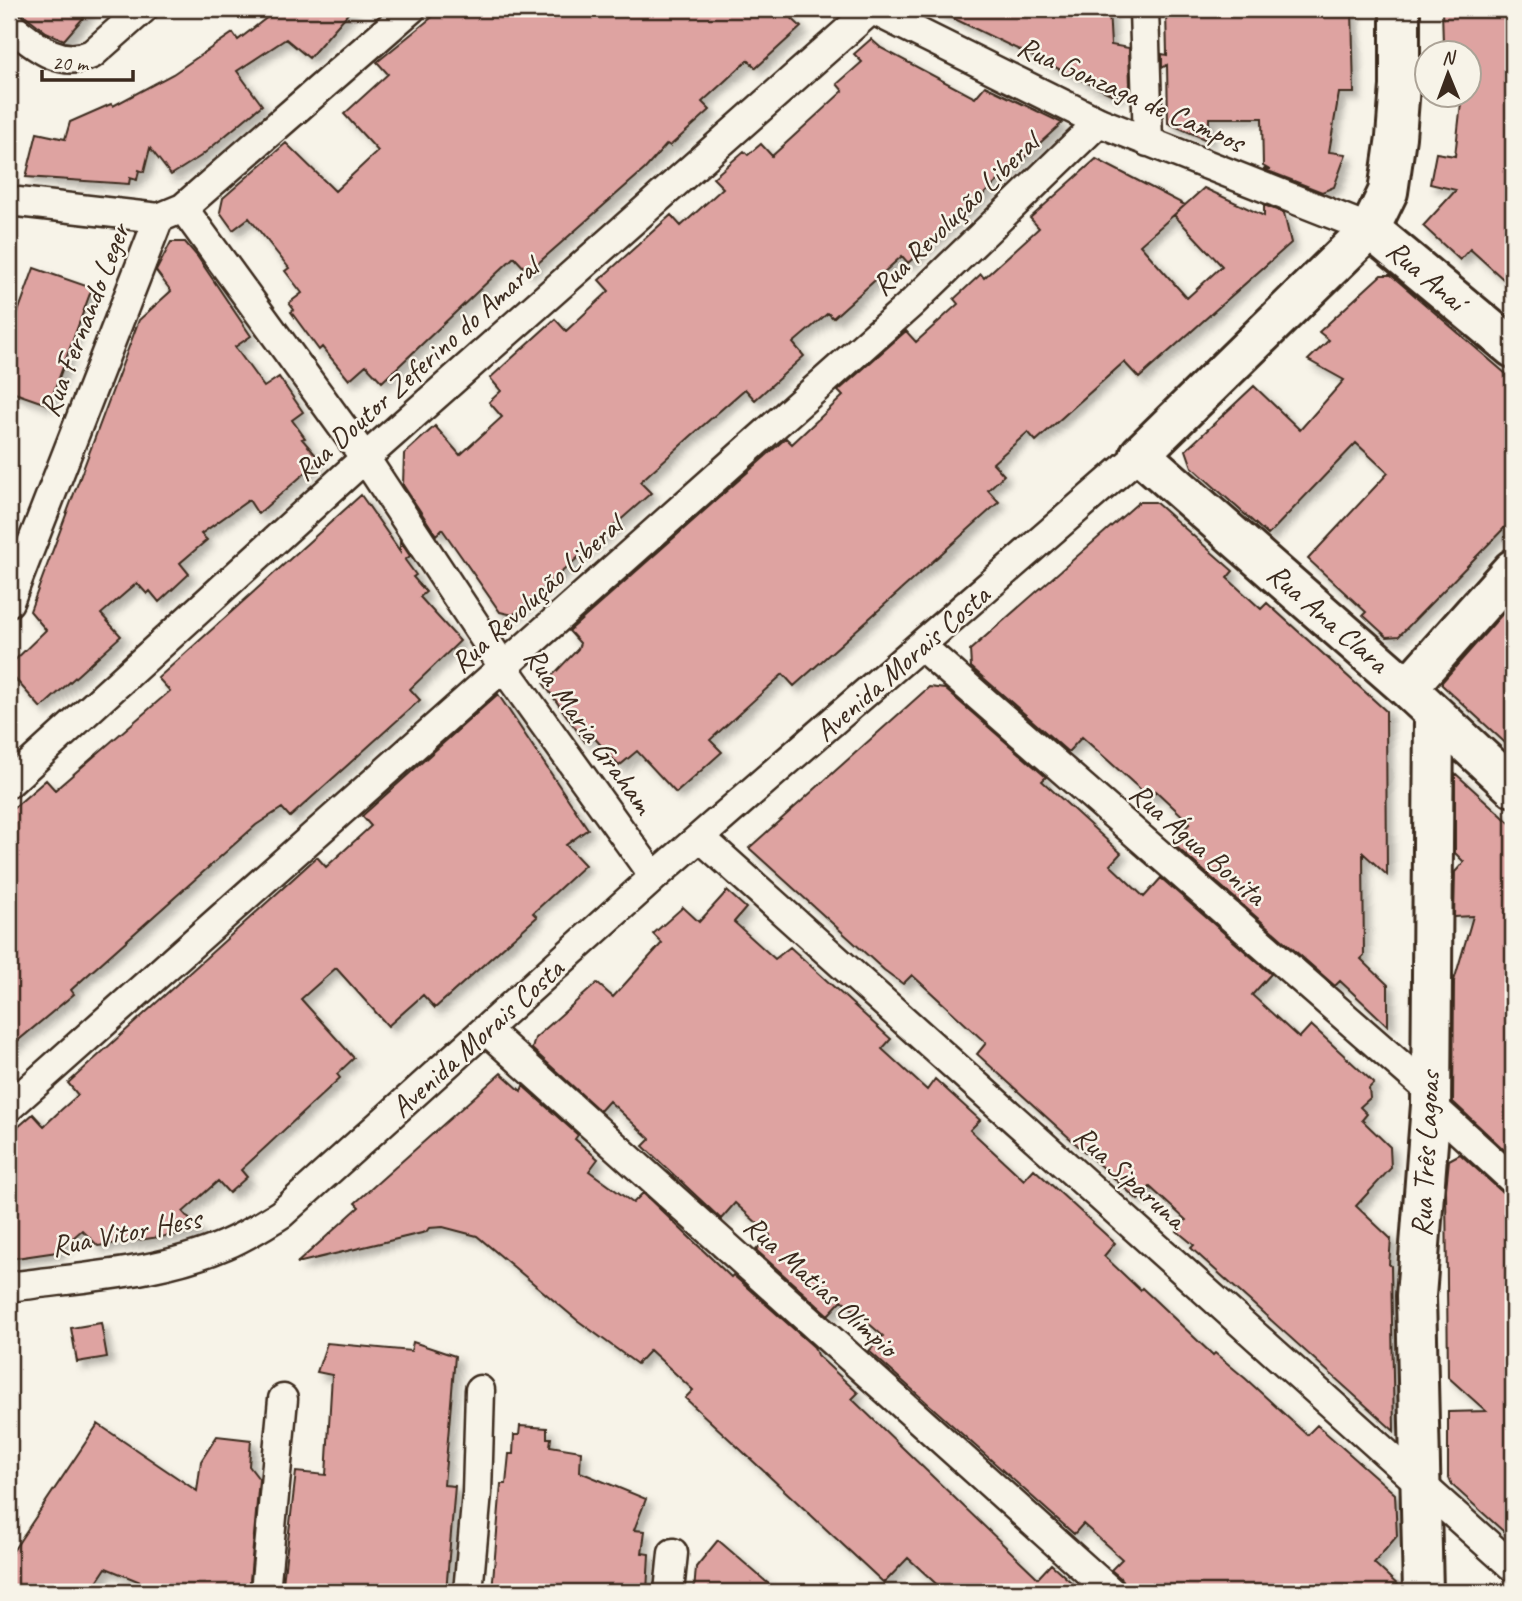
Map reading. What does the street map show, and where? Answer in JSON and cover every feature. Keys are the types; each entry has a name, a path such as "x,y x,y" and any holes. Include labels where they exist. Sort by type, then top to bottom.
{"street":[{"path":"9,24 52,56 83,58 92,54 143,9"},
{"name":"Rua Fernando Leger","path":"9,602 171,213 411,9"},
{"name":"Rua Gonzaga de Campos","path":"872,9 918,21 1099,122 1370,229"},
{"name":"Rua Doutor Zeferino do Amaral","path":"9,783 365,458 872,9"},
{"path":"1144,9 1148,142"},
{"name":"Avenida Morais Costa","path":"252,1232 281,1214 654,877 1140,454 1370,229 1388,192 1396,137 1400,86 1400,9"},
{"name":"Rua Revolução Liberal","path":"9,1107 912,303 1099,122"},
{"path":"17,203 171,213"},
{"name":"Rua Maria Graham","path":"171,213 365,458 504,668 654,877"},
{"name":"Rua Anaí","path":"1370,229 1513,348"},
{"name":"Rua Ana Clara","path":"1140,454 1408,688 1513,787"},
{"path":"1408,688 1513,569"},
{"name":"Rua Água Bonita","path":"921,646 1431,1098 1513,1180"},
{"name":"Rua Três Lagoas","path":"1423,1592 1416,1296 1431,1098 1434,715"},
{"name":"Rua Siparuna","path":"701,838 1513,1567"},
{"name":"Rua Matias Olímpio","path":"486,1030 1111,1592"},
{"name":"Rua Vitor Hess","path":"9,1287 149,1267 206,1252 252,1232"},
{"path":"468,1592 477,1493 480,1390"},
{"path":"265,1592 284,1399"},
{"path":"669,1592 673,1553"}],"building":[{"path":"17,9 91,9 64,40 46,32"},
{"path":"278,9 352,9 309,58 286,39 237,71 262,105 201,156 171,175 150,148 144,172 139,170 137,180 130,178 129,184 26,177 37,133 65,139 70,122 111,104 113,106 173,74 233,33 238,40"},
{"path":"442,9 782,9 801,27 756,68 748,60 702,102 710,110 670,146 667,144 645,169 528,272 514,257 382,382 366,365 349,380 322,347 319,350 291,312 294,310 289,303 302,293 285,271 289,268 249,218 233,230 220,212 223,198 286,143 335,191 378,151 344,114 388,74 377,62"},
{"path":"934,9 1109,9 1111,45 1129,48 1130,87 1115,96"},
{"path":"1352,9 1354,93 1339,93 1329,152 1346,154 1334,187 1322,192 1263,169 1268,169 1263,166 1262,118 1209,118 1209,141 1168,123 1167,65 1162,68 1162,54 1167,55 1166,11"},
{"path":"1442,9 1476,9 1513,15 1513,288 1470,249 1460,260 1423,226 1456,190 1430,184 1436,153 1455,156 1460,108 1484,108 1484,38 1443,38"},
{"path":"871,39 881,48 975,98 985,86 1062,123 908,263 902,256 833,318 828,313 793,343 804,356 755,400 745,389 691,436 640,482 651,493 513,615 500,612 442,529 436,535 403,485 404,454 435,426 460,455 502,417 489,402 501,391 490,378 555,319 566,331 609,291 599,280 671,215 681,226 723,188 713,178 744,151 748,155 761,144 772,156 843,91 837,84 862,62 854,54"},
{"path":"1096,159 1185,205 1140,245 1187,298 1222,266 1174,215 1204,188 1264,216 1264,205 1284,213 1291,243 1139,378 1124,362 1036,441 1028,432 993,463 1004,475 988,490 999,502 794,686 783,674 710,740 722,752 676,793 637,751 619,766 592,735 585,742 544,684 578,649 580,643 569,631 786,438 792,444 843,396 838,391 906,331 916,342 958,304 954,299 981,274 984,278 1039,228 1030,218"},
{"path":"171,242 185,242 197,256 251,336 235,347 264,387 279,377 303,412 292,420 305,438 302,439 320,460 258,514 249,500 201,534 207,540 180,563 189,574 159,602 150,591 147,594 137,583 101,614 121,636 41,708 9,672 9,666 46,630 30,611 139,320 171,291 156,271"},
{"path":"34,268 92,288 49,405 9,391 9,337"},
{"path":"1381,275 1391,275 1513,380 1513,519 1399,636 1387,637 1363,615 1366,612 1308,559 1388,473 1356,443 1268,535 1192,467 1186,450 1254,386 1300,430 1344,380 1308,360 1329,340 1319,332"},
{"path":"361,495 400,551 400,541 410,556 405,560 416,575 413,577 426,592 420,597 460,641 410,689 420,700 290,817 282,808 256,825 71,990 74,994 9,1048 9,812 46,780 55,790 170,691 158,678"},
{"path":"1139,502 1155,502 1233,571 1227,578 1261,609 1267,603 1386,711 1387,875 1363,853 1364,956 1361,959 1388,985 1388,1026 1340,981 1335,986 1172,843 1190,823 1156,791 1150,798 1082,737 1068,752 971,667 970,650"},
{"path":"1513,602 1513,750 1442,685 1442,682"},
{"path":"929,687 945,689 1046,777 1042,781 1121,853 1110,865 1144,897 1161,878 1271,974 1252,995 1299,1038 1311,1025 1374,1083 1369,1088 1370,1098 1360,1107 1367,1114 1362,1120 1390,1147 1391,1168 1356,1206 1391,1239 1389,1264 1394,1431 1191,1248 1194,1245 1177,1231 1186,1220 1150,1187 1138,1200 977,1054 986,1043 912,975 903,984 884,970 749,848"},
{"path":"498,694 588,829 566,845 585,865 533,913 537,917 435,1008 423,995 388,1026 336,968 301,999 354,1058 337,1074 340,1078 241,1170 247,1177 229,1193 218,1181 183,1212 200,1231 98,1246 82,1230 57,1252 9,1259 9,1135 33,1114 44,1126 78,1095 68,1083 317,857 326,867 371,826 362,816"},
{"path":"1455,773 1513,826 1513,1158 1453,1102 1454,981 1473,916 1454,917 1455,872 1464,862 1455,853"},
{"path":"727,891 746,908 734,922 775,959 790,947 891,1039 882,1049 927,1090 935,1079 980,1120 970,1130 1024,1180 1034,1169 1115,1243 1104,1256 1140,1290 1142,1288 1213,1355 1215,1353 1246,1379 1307,1435 1317,1425 1395,1494 1397,1536 1374,1563 1401,1588 1401,1592 1127,1592 1123,1580 1111,1570 1122,1559 1083,1524 1074,1534 869,1351 883,1336 842,1300 828,1315 756,1250 770,1235 735,1203 721,1219 643,1146 650,1139 609,1101 600,1111 532,1049 535,1038 597,983 613,997 662,943 653,934 683,907 699,922"},
{"path":"501,1073 521,1091 523,1086 578,1135 575,1139 598,1159 589,1171 633,1203 643,1193 731,1277 733,1275 814,1347 817,1355 858,1393 852,1399 1038,1578 1051,1564 1082,1592 945,1592 908,1558 884,1583 685,1398 693,1390 650,1350 637,1364 577,1320 477,1236 443,1227 429,1228 426,1232 297,1263 359,1207 355,1203"},
{"path":"1460,1154 1502,1192 1513,1196 1513,1540 1452,1485 1448,1476 1448,1412 1486,1411 1448,1377 1446,1189 1449,1160"},
{"path":"101,1323 107,1357 77,1362 71,1328"},
{"path":"413,1342 455,1356 444,1485 455,1486 446,1592 282,1592 296,1472 326,1475 332,1375 317,1372 327,1343 411,1351"},
{"path":"98,1424 197,1491 201,1461 217,1436 251,1440 249,1466 259,1479 249,1592 165,1592 165,1589 155,1588 106,1568 90,1592 9,1592 9,1557"},
{"path":"520,1426 547,1428 547,1438 551,1438 550,1446 581,1451 580,1472 646,1499 634,1530 645,1531 642,1553 649,1554 647,1592 492,1592 501,1484 506,1484 509,1454 513,1454 514,1435 519,1435"},
{"path":"718,1540 778,1592 694,1592 696,1567"}]}
